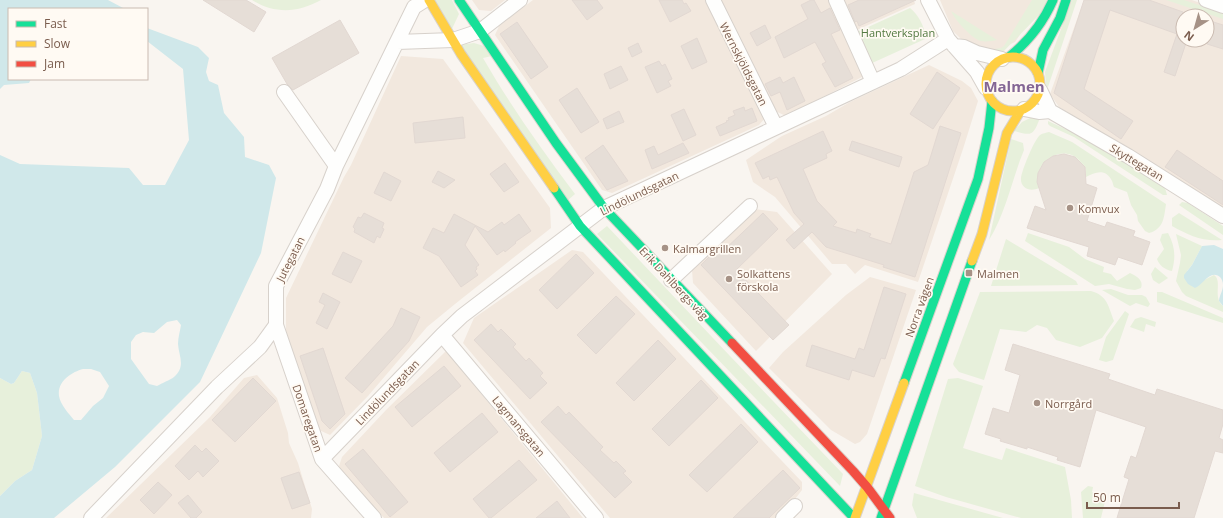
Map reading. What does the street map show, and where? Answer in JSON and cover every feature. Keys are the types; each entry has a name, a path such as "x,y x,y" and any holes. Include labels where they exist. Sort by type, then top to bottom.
{"main road":[{"path":"430,0 461,54 580,226 855,518"},
{"name":"Erik Dahlbergs väg","path":"459,0 556,143 604,208 867,487 890,518"},
{"path":"1022,110 1010,111 1003,109 992,101 986,88 986,81 991,67 1021,48 1048,13 1053,0"},
{"path":"1038,73 1043,50 1060,18 1066,0"},
{"path":"881,518 982,234 1007,133 1022,110 1035,100 1040,90 1038,73 1029,62 1016,56 1005,58"},
{"name":"Norra vägen","path":"855,518 978,179 989,128 992,101"}],"street":[{"name":"Jutegatan","path":"276,325 276,286 327,189 336,166 414,7 425,0"},
{"path":"397,42 453,40 480,31 520,0"},
{"name":"Wernskjöldsgatan","path":"713,0 776,127"},
{"path":"836,0 873,82"},
{"path":"928,0 951,42 959,54 977,72 986,88"},
{"path":"1206,0 1223,6"},
{"path":"951,42 977,53 1005,58"},
{"name":"Lindölundsgatan","path":"322,459 462,316 604,208 901,69 951,42"},
{"path":"1040,90 1050,111"},
{"path":"284,92 336,166"},
{"name":"Skyttegatan","path":"1022,110 1039,112 1050,111 1128,156 1223,216"},
{"path":"671,280 750,206"},
{"path":"91,518 217,387 260,347 276,325"},
{"name":"Domaregatan","path":"276,325 322,459 374,518"},
{"name":"Lagmansgatan","path":"442,335 596,518"},
{"path":"783,518 795,506"}],"shaded area":[{"path":"472,0 505,0 491,11 479,10"},
{"path":"533,0 705,0 765,118 759,125 612,193 602,190 495,35 499,26"},
{"path":"720,0 914,0 915,4 848,34 864,76 786,116 773,110"},
{"path":"940,0 1043,0 1015,42 993,52 965,43 953,31"},
{"path":"1084,0 1192,0 1215,8 1175,8 1175,48 1215,48 1215,8 1223,11 1223,211 1059,107 1050,94"},
{"path":"401,56 443,59 550,208 551,228 427,327 368,396 330,435 319,430 286,339 286,298 351,165"},
{"path":"929,65 962,81 971,88 978,101 918,282 865,265 855,274 846,264 832,264 775,197 753,182 746,160 782,136"},
{"path":"754,209 777,212 832,274 756,351 693,283 692,270 723,235"},
{"path":"572,250 583,252 802,482 802,490 792,503 776,518 610,518 463,343 474,318"},
{"path":"870,277 916,290 867,434 860,442 855,444 831,430 769,368 783,352 846,295"},
{"path":"446,351 583,518 384,518 344,476 339,466 342,457 386,410"},
{"path":"257,375 277,398 288,433 289,443 298,463 312,509 311,518 106,518 210,417 244,378"}],"green space":[{"path":"252,0 321,0 304,7 277,10 260,5"},
{"path":"433,0 452,0 459,14 451,31"},
{"path":"1032,0 1047,0 1040,14 1002,53 989,50 1004,46"},
{"path":"1072,0 1077,0 1048,87 1046,85 1045,72"},
{"path":"1166,0 1184,0 1208,8 1190,8"},
{"name":"Hantverksplan","path":"910,8 921,22 925,39 870,64 855,33"},
{"path":"1215,10 1223,13 1223,19 1215,16"},
{"path":"951,11 997,40 977,40 964,29"},
{"path":"474,43 484,46 492,56 483,58 504,93 550,161 575,194 567,201 459,45"},
{"path":"1032,117 1040,118 1036,128 1031,133 1025,134 1014,131 1022,122"},
{"path":"1048,121 1100,145 1165,188 1167,195 1163,195 1074,137 1050,126"},
{"path":"1049,132 1072,142 1166,204 1164,218 1158,229 1149,233 1145,231 1138,221 1127,192 1114,187 1110,177 1107,174 1100,172 1086,177 1084,166 1072,155 1064,153 1049,158 1039,171 1039,188 1033,190 1024,187 1021,182 1021,178 1026,162 1040,135"},
{"path":"1011,139 1023,143 1024,150 1000,219 989,240"},
{"path":"1182,202 1188,203 1223,226 1223,235 1179,205"},
{"path":"1179,213 1222,240 1202,239 1172,226 1172,218"},
{"path":"607,226 843,474 840,486 597,234"},
{"path":"1028,233 1069,247 1085,259 1104,267 1103,272 1111,274 1117,281 1130,273 1137,277 1140,281 1142,285 1141,288 1135,290 1127,289 1109,284 1095,286 1025,241"},
{"path":"1168,233 1174,252 1172,271 1163,267 1157,259 1164,249 1160,240 1162,234"},
{"path":"1176,234 1202,246 1192,265 1187,271 1204,280 1214,275 1217,278 1218,298 1223,306 1223,312 1186,296 1182,292 1176,281 1181,255"},
{"path":"1006,239 1076,281 1078,285 991,286"},
{"path":"1155,267 1168,278 1159,284 1153,280 1151,274"},
{"path":"1111,289 1128,295 1142,295 1146,297 1150,304 1148,307 1136,303 1130,306 1102,290"},
{"path":"1091,291 1097,293 1107,302 1114,321 1102,338 1080,347 1056,340 1047,328 1037,325 1026,332 1000,329 984,380 959,372 954,366 953,364 980,292"},
{"path":"1157,292 1162,292 1223,318 1223,323 1157,302"},
{"path":"1125,311 1129,314 1113,360 1106,362 1099,360 1106,337"},
{"path":"1141,317 1156,322 1155,327 1146,324 1144,332 1130,327 1135,319"},
{"path":"22,371 30,373 37,393 42,436 32,470 15,481 0,496 0,378 11,384 14,383"},
{"path":"958,378 983,386 963,448 1002,460 1006,448 1065,467 1071,500 1072,518 1021,518 946,497 915,486 948,379"},
{"path":"1088,486 1093,487 1092,492 1106,497 1101,518 1083,518 1081,492"},
{"path":"914,493 1003,518 917,518 912,505"}],"water":[{"path":"0,0 108,0 123,8 8,8 8,80 30,80 29,83 4,85 0,89"},
{"path":"148,28 198,47 209,58 206,72 209,81 218,85 224,113 244,137 245,157 269,165 276,178 261,253 200,382 115,467 54,518 0,518 0,496 15,481 32,470 42,436 37,393 30,373 22,371 14,383 11,384 0,378 0,155 20,164 129,168 143,185 165,185 189,140 183,69 148,42","holes":["177,320 181,325 178,344 181,365 178,373 174,377 157,386 149,384 131,359 131,342 136,335 143,332 154,333 167,322","83,369 91,369 100,372 109,386 103,398 93,406 81,420 74,420 61,402 59,396 60,386 66,378 74,372"]},
{"path":"1214,245 1223,249 1223,285 1220,277 1213,275 1195,288 1188,284 1184,278 1184,275 1192,265 1202,246"},
{"path":"1223,285 1223,306 1219,301"}],"building":[{"path":"203,0 246,0 266,12 254,32"},
{"path":"572,0 597,0 603,8 587,20"},
{"path":"659,0 682,0 691,11 670,22"},
{"path":"814,0 821,13 830,8 840,30 831,34 853,78 835,87 822,64 826,62 815,42 784,58 775,37 808,19 801,5"},
{"path":"859,0 916,0 859,26 857,21 855,22 848,5"},
{"path":"1084,0 1149,0 1175,9 1175,33 1110,10 1084,89 1133,121 1121,139 1054,93"},
{"path":"340,20 359,53 293,90 287,84 272,58"},
{"path":"517,22 548,67 531,79 500,34"},
{"path":"1215,22 1223,25 1223,49 1215,46"},
{"path":"765,25 771,38 757,46 750,33"},
{"path":"697,38 707,62 692,69 681,46"},
{"path":"1175,40 1175,48 1184,48 1175,76 1164,72"},
{"path":"638,43 642,52 632,57 628,48"},
{"path":"659,61 662,66 665,64 672,79 668,81 671,86 657,93 645,67"},
{"path":"621,66 628,80 610,89 604,74"},
{"path":"937,72 960,88 933,129 910,114"},
{"path":"780,77 783,83 794,77 805,101 787,110 780,92 771,96 765,84"},
{"path":"577,88 599,122 581,133 559,100"},
{"path":"744,107 745,111 752,108 757,121 720,136 716,127 727,122 726,121 729,120 728,118 735,115 733,111"},
{"path":"684,109 696,135 683,141 671,115"},
{"path":"619,111 624,122 607,129 603,119"},
{"path":"463,117 465,138 415,143 413,123"},
{"path":"940,126 961,133 915,277 883,267 884,265 826,247 812,232 794,249 786,240 804,224 794,213 777,177 770,180 769,176 763,179 755,163 823,131 832,151 826,154 827,158 803,169 817,201 837,222 833,226 856,233 857,229 871,234 869,237 891,244 914,172 928,165"},
{"path":"852,141 902,157 899,167 849,150"},
{"path":"683,143 689,153 652,169 645,150 654,146 658,155"},
{"path":"603,145 628,181 607,190 585,158"},
{"path":"1177,150 1223,181 1223,205 1165,167"},
{"name":"Komvux","path":"1064,154 1075,157 1085,167 1086,184 1097,188 1087,221 1105,227 1107,222 1135,231 1133,236 1150,242 1142,265 1118,257 1115,265 1087,256 1089,247 1027,228 1035,206 1046,210 1037,182 1038,173 1044,162 1053,156"},
{"path":"505,163 519,182 504,192 490,174"},
{"path":"438,171 455,180 444,188 432,182"},
{"path":"384,172 401,181 391,201 374,193"},
{"path":"364,213 384,223 382,228 384,229 380,238 377,236 374,243 354,232 355,229 353,227 358,217 361,218"},
{"path":"763,213 778,229 736,270 789,325 773,340 701,265 717,249 721,253"},
{"path":"454,214 488,232 502,222 504,225 519,214 531,231 515,242 516,243 505,252 504,250 497,255 475,226 465,245 479,265 476,267 477,269 475,271 478,275 461,287 439,256 423,248 433,228 444,233"},
{"path":"343,252 362,261 351,283 332,274"},
{"path":"576,254 594,273 557,309 539,290"},
{"path":"884,287 906,294 885,359 881,358 874,377 852,370 849,380 806,366 812,345 855,359 859,348 864,350"},
{"path":"323,293 340,302 327,329 316,323 325,305 319,302"},
{"path":"616,296 635,314 596,354 577,335"},
{"path":"401,308 420,317 409,341 362,393 345,378 393,326"},
{"path":"491,324 498,332 501,329 516,344 513,347 526,361 529,358 543,373 540,376 547,383 530,399 474,340"},
{"path":"658,340 676,359 634,401 616,383"},
{"path":"1013,344 1110,374 1108,379 1155,395 1157,389 1223,410 1223,424 1219,438 1223,440 1223,453 1215,451 1194,518 1117,518 1129,479 1124,477 1131,456 1136,458 1146,427 1096,410 1080,467 1057,460 1058,457 1027,447 1027,449 1000,441 1001,439 985,434 993,408 1009,413 1020,375 1005,370"},
{"path":"323,348 345,414 330,429 322,421 300,356"},
{"path":"444,366 461,386 412,427 395,407"},
{"path":"253,378 276,401 235,442 212,420"},
{"path":"701,380 718,398 669,446 652,429"},
{"path":"558,406 566,415 569,412 603,447 600,450 614,463 616,461 626,471 623,473 632,482 615,498 541,422"},
{"path":"482,413 498,432 450,472 434,453"},
{"path":"741,424 758,442 707,492 689,475"},
{"path":"195,445 202,452 206,448 219,461 203,477 198,471 189,480 175,466"},
{"path":"363,449 408,502 390,517 345,464"},
{"path":"519,460 537,480 491,518 489,518 473,499"},
{"path":"783,470 800,488 769,518 733,518"},
{"path":"299,472 310,503 292,509 281,478"},
{"path":"158,482 172,495 154,514 140,500"},
{"path":"188,495 202,512 196,518 191,518 178,503"},
{"path":"557,501 570,518 536,518"}],"traffic: fast":[{"path":"459,0 556,143 604,208 732,343"},
{"path":"1009,57 1023,45 1035,31 1053,0"},
{"path":"1038,73 1043,50 1060,18 1066,0"},
{"path":"904,383 978,179 989,128 992,101"},
{"path":"554,188 580,226 854,518"},
{"path":"881,518 972,261"}],"traffic: slow":[{"path":"429,0 461,54 554,188"},
{"path":"1008,57 1018,57 1028,61 1036,69 1040,79 1040,84 1040,89 1036,99 1028,107 1018,111 1008,111 998,107 990,99 986,89 986,79 990,69 998,61 1008,57"},
{"path":"972,261 982,234 1007,133 1021,110"},
{"path":"855,518 904,383"}],"traffic: jam":[{"path":"732,343 853,471 890,518"}],"place":[{"name":"Komvux","path":"1070,208"},
{"name":"Kalmargrillen","path":"665,248"},
{"name":"Malmen","path":"969,273"},
{"name":"Solkattens förskola","path":"729,279"},
{"name":"Norrgård","path":"1037,403"}],"district":[{"name":"Malmen","path":"1014,86"}]}
